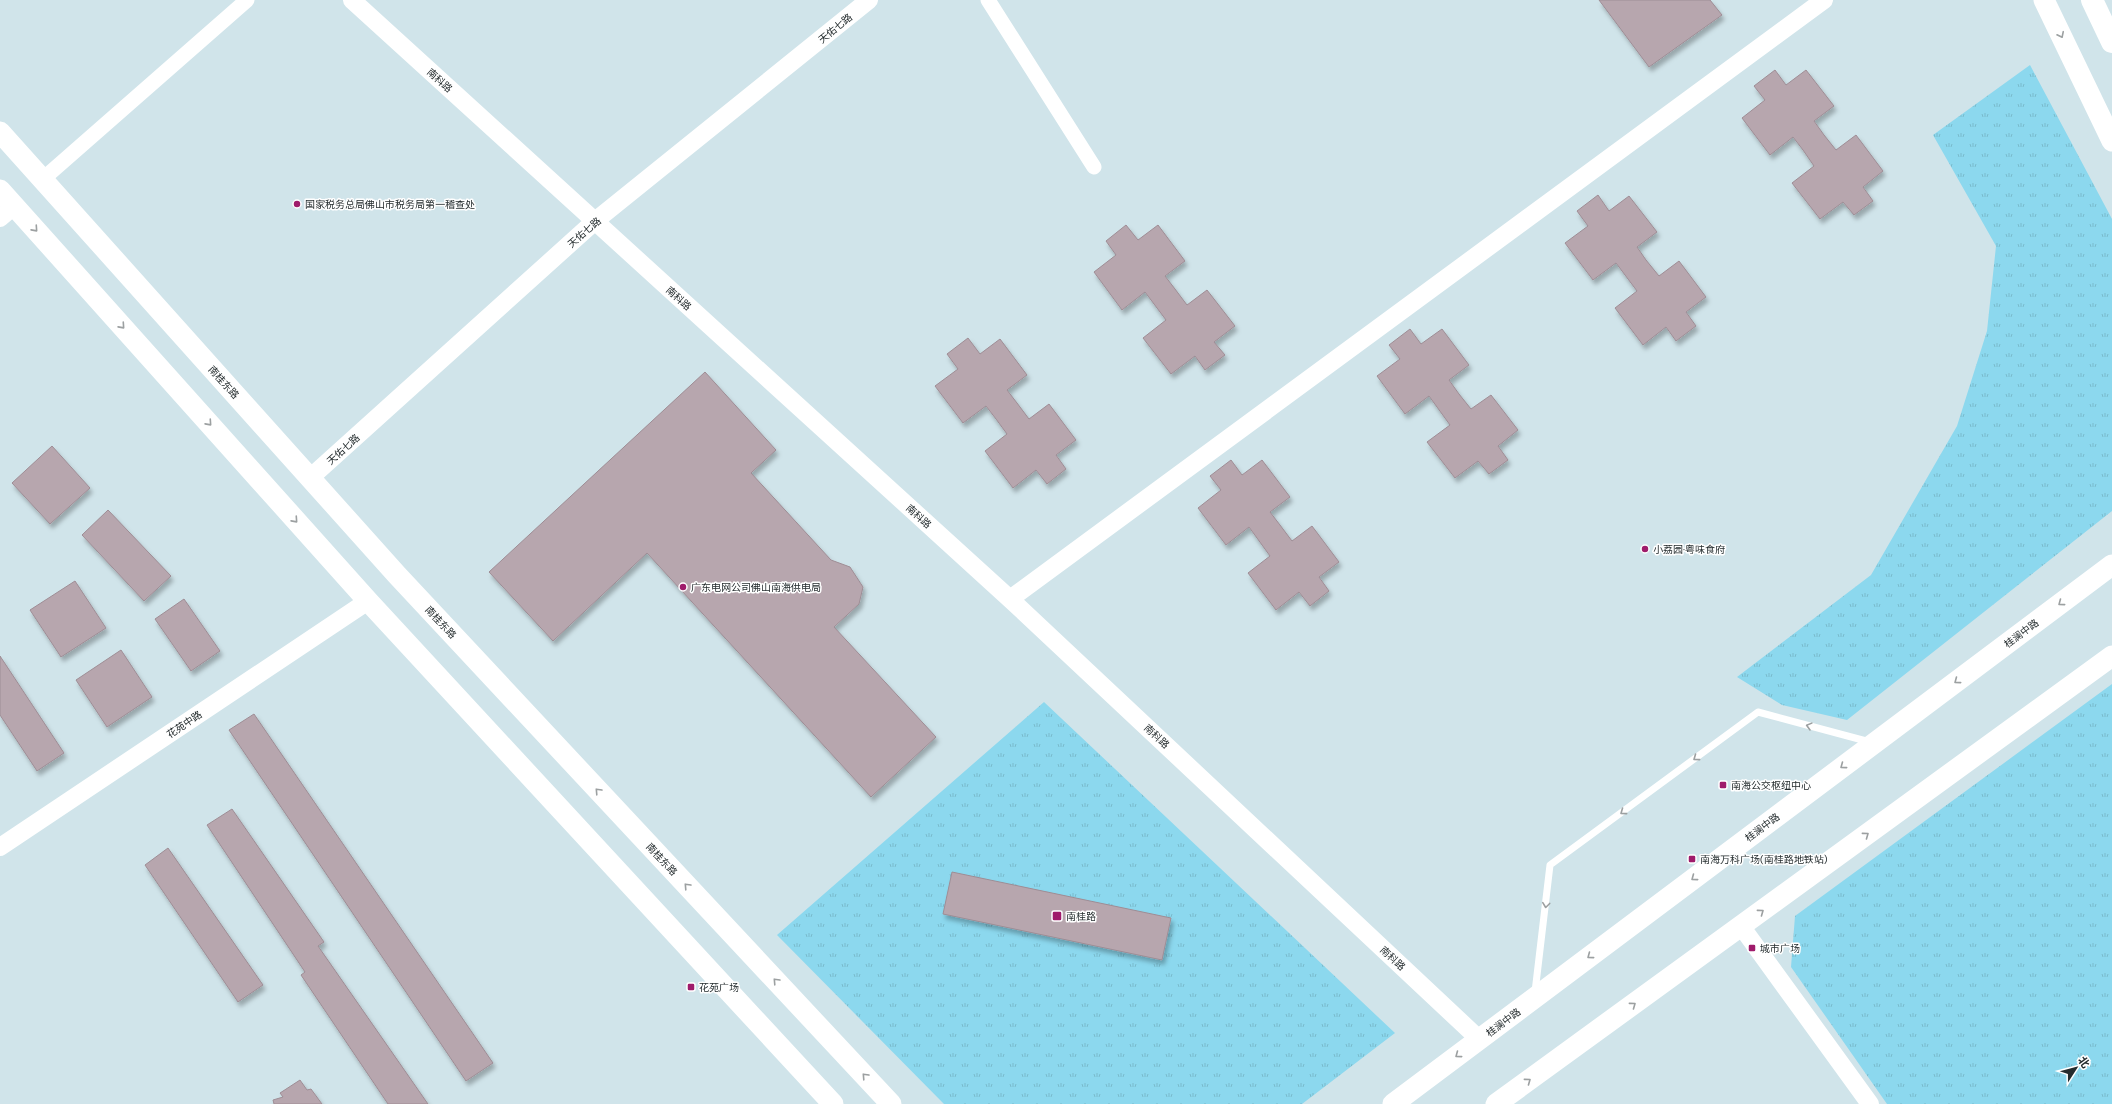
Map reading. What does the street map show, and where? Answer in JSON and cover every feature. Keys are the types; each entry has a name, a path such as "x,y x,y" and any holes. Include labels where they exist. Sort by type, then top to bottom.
{"main road":[{"path":"2044,0 2112,141"},
{"path":"2092,0 2112,42"},
{"name":"南桂东路","path":"0,132 397,575 891,1104"},
{"path":"0,190 7,212 833,1104"},
{"path":"2092,580 2112,557"},
{"name":"桂澜中路","path":"1393,1104 2112,565"},
{"path":"1496,1104 2112,656"}],"street":[{"path":"43,179 247,0"},
{"name":"南科路","path":"352,0 1010,599 1479,1039"},
{"name":"天佑七路","path":"310,478 596,221 869,0"},
{"path":"988,0 1094,167"},
{"path":"1010,599 1824,0"},
{"name":"花苑中路","path":"0,847 368,601"},
{"path":"1742,926 1870,1104"}],"lane":[{"path":"1534,998 1550,865 1758,712 1874,743"}],"green space":[{"path":"2030,65 2112,219 2112,511 1847,720 1782,705 1737,677 1871,575 1957,426 1987,331 1996,246 1933,135"},
{"path":"2112,684 2112,1104 1887,1104 1791,967 1795,916"},
{"path":"1044,702 1395,1033 1302,1104 944,1104 777,935"}],"building":[{"path":"1599,0 1710,0 1722,15 1649,67"},
{"path":"1775,70 1786,85 1806,70 1834,106 1814,121 1824,135 1836,150 1856,135 1883,171 1863,187 1873,201 1854,215 1843,202 1820,219 1792,183 1814,166 1793,137 1770,155 1742,118 1765,100 1754,86"},
{"path":"1598,195 1609,211 1629,196 1657,232 1637,247 1646,260 1659,276 1679,261 1706,297 1686,312 1696,326 1676,341 1666,327 1643,345 1615,308 1637,291 1616,263 1593,280 1565,243 1588,226 1577,211"},
{"path":"1126,225 1138,240 1158,225 1185,261 1165,276 1187,305 1207,290 1235,326 1214,342 1225,355 1205,370 1195,356 1171,374 1143,338 1166,320 1145,292 1122,310 1094,272 1116,255 1106,241"},
{"path":"1410,329 1421,344 1442,329 1469,365 1449,380 1459,394 1471,409 1491,395 1518,430 1498,446 1508,460 1489,474 1478,461 1455,478 1427,442 1450,425 1429,396 1405,414 1377,376 1400,359 1389,345"},
{"path":"968,338 980,354 1000,339 1027,375 1007,390 1029,419 1049,404 1076,440 1056,455 1066,469 1047,484 1036,470 1013,488 985,451 1007,434 996,419 986,406 963,423 935,386 958,369 947,354"},
{"path":"705,372 776,450 751,473 831,560 850,567 863,587 859,604 834,627 936,737 871,797 647,553 553,641 489,572"},
{"path":"52,446 90,488 50,524 12,483"},
{"path":"1231,460 1242,475 1262,460 1290,497 1270,512 1292,541 1312,526 1339,562 1319,577 1329,591 1310,606 1299,592 1276,610 1248,573 1270,556 1249,527 1226,545 1198,508 1221,490 1210,476"},
{"path":"108,510 171,576 144,601 82,535"},
{"path":"75,581 106,628 61,657 30,610"},
{"path":"184,599 220,651 191,671 155,619"},
{"path":"121,650 152,697 107,727 76,680"},
{"path":"0,656 64,753 37,771 0,715"},
{"path":"254,714 493,1063 466,1081 229,730"},
{"path":"232,809 324,942 318,946 428,1104 388,1104 301,975 305,972 207,825"},
{"path":"168,848 263,985 238,1002 145,865"},
{"name":"南桂路","path":"952,872 1171,918 1162,960 943,914"},
{"path":"300,1080 307,1090 311,1089 322,1104 274,1104 273,1100 283,1097 280,1093"}],"place":[{"name":"国家税务总局佛山市税务局第一稽查处","path":"297,204"},
{"name":"小荔园·粤味食府","path":"1645,549"},
{"name":"广东电网公司佛山南海供电局","path":"683,587"},
{"name":"南海公交枢纽中心","path":"1723,785"},
{"name":"南海万科广场(南桂路地铁站)","path":"1692,859"},
{"name":"南桂路","path":"1057,916"},
{"name":"城市广场","path":"1752,948"},
{"name":"花苑广场","path":"691,987"}]}
